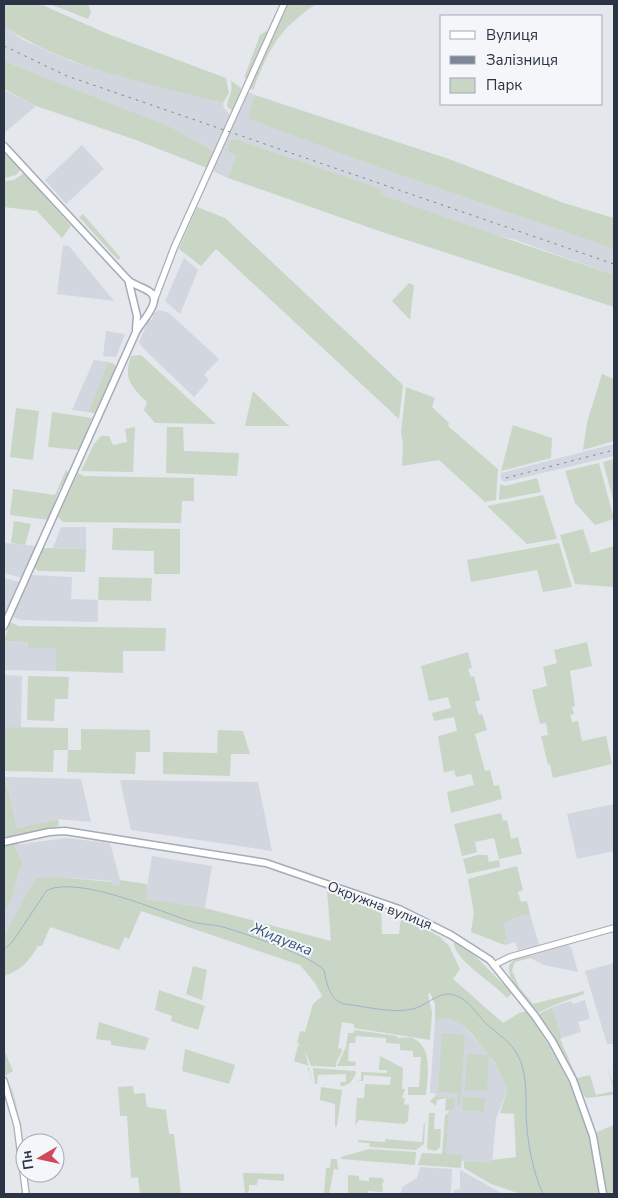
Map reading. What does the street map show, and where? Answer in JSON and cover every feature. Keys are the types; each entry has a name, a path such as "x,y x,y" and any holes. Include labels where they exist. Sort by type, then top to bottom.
{"main road":[{"path":"4,146 129,281 155,298 154,307 149,311 136,332 4,626"},
{"path":"129,281 137,316 136,332"},
{"path":"133,296 145,290"},
{"path":"134,308 142,313 149,311"},
{"name":"Окружна вулиця","path":"4,842 49,832 65,831 266,863 399,909 452,935 494,965 535,1016 570,1073 593,1136 602,1194"}],"street":[{"path":"155,298 158,284 284,4"},
{"path":"145,290 158,284"},
{"path":"494,965 510,957 614,928"},
{"path":"4,1081 16,1125 26,1194"}],"shaded area":[{"path":"4,26 23,40 70,61 223,103 224,108 231,116 215,152 171,127 4,61"},
{"path":"4,90 36,106 4,133"},
{"path":"248,92 255,95 248,116 252,120 383,169 614,249 614,275 516,240 474,230 380,194 381,189 235,139 227,151 236,155 228,178 213,171"},
{"path":"82,145 104,169 66,204 45,180"},
{"path":"63,245 69,246 114,301 57,294"},
{"path":"184,258 198,270 180,314 165,301"},
{"path":"159,310 169,313 219,359 204,375 209,380 194,397 139,342 149,319 152,320 154,313"},
{"path":"106,331 125,334 116,357 103,356"},
{"path":"94,360 108,362 88,412 72,410"},
{"path":"614,444 614,456 505,482 501,480 501,473"},
{"path":"61,527 86,527 86,549 53,548"},
{"path":"4,543 37,546 22,578 4,573"},
{"path":"32,575 72,577 71,599 98,600 98,622 21,620 12,617"},
{"path":"4,578 19,582 4,616"},
{"path":"4,641 28,642 29,648 56,648 56,671 4,670"},
{"path":"4,675 22,676 21,727 4,727"},
{"path":"5,777 81,779 91,822 58,819 17,828"},
{"path":"120,780 258,782 272,851 131,830"},
{"path":"614,804 614,851 577,859 567,814"},
{"path":"65,838 110,843 120,880 119,885 112,886 111,881 58,877 36,880 4,936 4,914 13,896 19,869 23,864 15,845"},
{"path":"152,856 212,866 205,908 145,899"},
{"path":"474,913 511,920 530,914 539,945 518,950 515,942 505,945 471,932"},
{"path":"568,945 571,947 578,972 544,965 530,958 530,955"},
{"path":"614,963 614,1044 607,1044 585,971"},
{"path":"585,1000 590,1019 578,1022 581,1032 562,1038 552,1007 571,1001 573,1004"},
{"path":"444,1016 459,1021 495,1062 507,1090 496,1119 492,1163 445,1160 449,1109 455,1098 435,1096 435,1093 430,1093 435,1020"},
{"path":"420,1167 452,1169 451,1194 401,1194 402,1187 417,1178"},
{"path":"460,1170 503,1194 454,1194 454,1190 460,1189"}],"green space":[{"path":"4,4 40,4 108,34 226,78 229,93 223,103 109,73 53,53 27,41 4,26"},
{"path":"50,4 88,4 91,12 88,19"},
{"path":"287,4 316,4 292,23 276,41 253,90 249,88"},
{"path":"266,31 268,33 248,78 244,78 260,35"},
{"path":"4,61 171,127 215,152 207,168 136,140 36,106 4,89"},
{"path":"230,80 241,88 233,111 227,107 232,88"},
{"path":"255,95 449,159 564,203 614,218 614,249 383,169 251,120 248,116"},
{"path":"235,139 382,189 380,194 409,205 614,275 614,307 382,232 228,178 236,155 227,151 229,142"},
{"path":"4,151 21,169 16,175 5,178"},
{"path":"24,173 71,226 62,238 37,211 4,207 4,181 14,180"},
{"path":"197,207 225,218 403,385 399,419 216,249 201,266 179,249"},
{"path":"83,214 121,258 118,260 79,217"},
{"path":"409,283 414,285 410,320 392,301"},
{"path":"141,355 216,424 155,423 144,410 147,402 133,387 128,376 131,356"},
{"path":"108,362 116,367 95,413 88,412"},
{"path":"602,374 614,379 614,441 583,450 587,422"},
{"path":"406,387 435,398 432,407 449,423 448,426 498,469 496,500 485,502 439,460 402,466 403,443 401,433"},
{"path":"253,391 287,424 290,426 245,426"},
{"path":"16,408 39,411 33,460 10,457"},
{"path":"52,412 92,418 79,450 48,447"},
{"path":"513,425 552,438 551,458 501,471"},
{"path":"135,427 133,472 81,471 94,444 101,436 109,436 113,445 127,442 125,429"},
{"path":"167,427 183,427 184,451 239,453 237,476 166,473"},
{"path":"614,459 614,503 603,462"},
{"path":"599,463 614,519 595,525 575,503 565,471"},
{"path":"66,470 69,473 59,490 49,520 10,515 13,489 55,495"},
{"path":"78,473 84,476 194,478 194,501 182,501 181,523 63,522 58,517"},
{"path":"537,478 541,492 499,500 500,484 505,486"},
{"path":"543,495 557,539 527,544 487,506"},
{"path":"14,521 31,524 25,545 11,543"},
{"path":"113,528 180,529 180,574 154,574 154,551 112,550"},
{"path":"583,529 591,553 614,546 614,587 575,584 560,535"},
{"path":"559,543 572,587 543,592 537,570 471,582 467,560"},
{"path":"43,548 86,549 85,572 38,571 35,568"},
{"path":"99,577 152,578 151,601 98,600"},
{"path":"10,622 19,626 166,628 165,651 123,651 123,673 56,671 56,648 28,648 28,642 4,641"},
{"path":"587,642 592,666 570,671 575,706 572,707 574,714 570,715 572,722 578,721 582,741 606,736 612,764 553,778 541,736 548,735 546,723 540,724 532,690 547,686 543,667 557,663 554,650"},
{"path":"468,652 472,668 468,669 471,677 474,676 480,700 475,702 479,715 482,714 487,730 475,734 485,771 490,770 494,786 499,785 502,799 451,813 447,792 474,785 471,774 456,777 454,770 444,773 438,736 457,731 454,717 434,721 432,713 451,708 448,697 429,701 421,666"},
{"path":"28,676 69,677 68,699 55,699 54,721 27,720"},
{"path":"4,727 68,728 68,750 54,750 53,772 4,771"},
{"path":"81,729 150,730 150,752 136,752 135,774 67,772 68,750 81,750"},
{"path":"218,730 243,731 250,754 231,754 230,776 163,774 163,752 217,753"},
{"path":"4,774 17,828 58,819 59,826 4,838"},
{"path":"501,813 503,821 507,820 511,839 518,837 522,854 499,859 494,838 475,842 477,852 462,856 454,824"},
{"path":"17,842 19,844 15,846 23,864 19,869 13,896 4,914 4,846"},
{"path":"487,855 489,862 499,860 500,867 467,874 463,859"},
{"path":"517,866 523,890 518,892 521,902 527,901 530,914 503,922 507,939 504,940 505,945 471,932 474,913 468,879"},
{"path":"58,877 112,882 112,886 119,885 120,880 147,884 146,899 205,908 331,941 327,890 381,906 382,934 399,934 401,916 440,937 449,946 460,969 453,979 503,1023 519,1013 527,1011 553,1053 576,1098 585,1121 597,1169 599,1194 521,1194 491,1184 464,1168 464,1161 492,1163 492,1160 516,1157 514,1114 500,1113 507,1090 495,1062 489,1056 487,1091 465,1090 467,1054 489,1055 466,1028 459,1023 452,1019 444,1018 435,1020 435,1004 430,993 428,995 432,1012 430,1040 354,1028 354,1024 342,1022 338,1048 342,1049 342,1051 336,1067 311,1066 305,1051 308,1066 294,1061 298,1045 301,1046 297,1042 300,1031 305,1032 313,1004 322,996 315,983 300,965 141,911 129,939 125,937 119,950 50,927 42,946 38,946 28,961 20,968 4,976 4,936 36,878"},
{"path":"454,942 475,956 512,993 507,998 467,964 455,949"},
{"path":"530,955 530,958 515,962 512,970 519,987 533,1004 584,991 584,994 538,1013 516,986 509,971 510,965 514,960"},
{"path":"193,966 207,970 202,1000 186,994"},
{"path":"159,990 205,1006 198,1030 171,1021 172,1016 155,1010"},
{"path":"552,1007 562,1038 560,1039 577,1078 590,1075 596,1095 614,1091 614,1094 587,1098 584,1096 568,1060 539,1014"},
{"path":"99,1022 149,1038 145,1050 111,1045 111,1041 96,1039"},
{"path":"355,1030 397,1036 397,1038 412,1038 419,1042 424,1048 428,1064 426,1095 408,1095 408,1087 419,1087 421,1057 413,1057 413,1051 400,1050 400,1044 386,1043 386,1038 356,1036 355,1043 349,1043 348,1061 356,1062 355,1066 337,1066 346,1047 348,1033 353,1033"},
{"path":"442,1033 465,1035 460,1105 457,1105 458,1093 438,1092"},
{"path":"185,1049 235,1065 229,1084 182,1071"},
{"path":"4,1050 13,1071 6,1075 14,1095 22,1133 13,1095 4,1071"},
{"path":"380,1056 403,1068 402,1089 405,1089 402,1098 405,1098 404,1104 409,1105 408,1121 404,1124 359,1120 355,1125 357,1098 364,1098 365,1084 390,1085 391,1077 364,1075 363,1081 357,1081 361,1080 361,1072 387,1073 387,1070 379,1070"},
{"path":"607,1065 614,1086 614,1091"},
{"path":"313,1068 355,1071 356,1073 350,1082 343,1086 340,1086 341,1082 346,1082 346,1074 318,1075 317,1084 315,1084"},
{"path":"133,1086 134,1094 145,1093 147,1107 166,1110 169,1134 174,1134 181,1194 140,1194 138,1177 131,1178 127,1116 120,1116 118,1087"},
{"path":"321,1087 342,1090 337,1126 335,1127 335,1104 320,1100"},
{"path":"435,1096 455,1098 454,1109 445,1111 446,1098 437,1100 436,1106 430,1101"},
{"path":"463,1097 485,1098 484,1112 462,1110"},
{"path":"429,1113 435,1113 434,1129 441,1129 440,1147 436,1151 427,1149"},
{"path":"449,1113 446,1154 462,1155 461,1168 418,1165 422,1153 442,1154 445,1115"},
{"path":"424,1122 424,1144 416,1150 370,1147 369,1143 358,1142 358,1140 385,1142 385,1139 422,1142"},
{"path":"614,1125 614,1194 606,1194 597,1132"},
{"path":"369,1149 416,1152 415,1165 341,1159 341,1157"},
{"path":"331,1159 337,1159 338,1170 334,1169 329,1194 324,1194 326,1168 330,1168"},
{"path":"243,1173 284,1174 284,1181 258,1179 257,1185 249,1185 249,1191 245,1194"},
{"path":"348,1175 359,1176 359,1180 369,1181 369,1177 382,1178 384,1181 382,1184 383,1192 368,1191 368,1194 348,1194"}],"waterway":[{"name":"Жидувка","path":"4,950 13,941 47,890 62,887 79,888 120,897 193,922 223,927 306,958 324,970 332,995 344,1004 396,1011 417,1008 445,994 460,997 469,1004 486,1024 510,1044 523,1067 529,1144 533,1165 543,1194"}],"railway":[{"path":"4,46 67,76 614,264"},
{"path":"506,478 614,450"}]}
